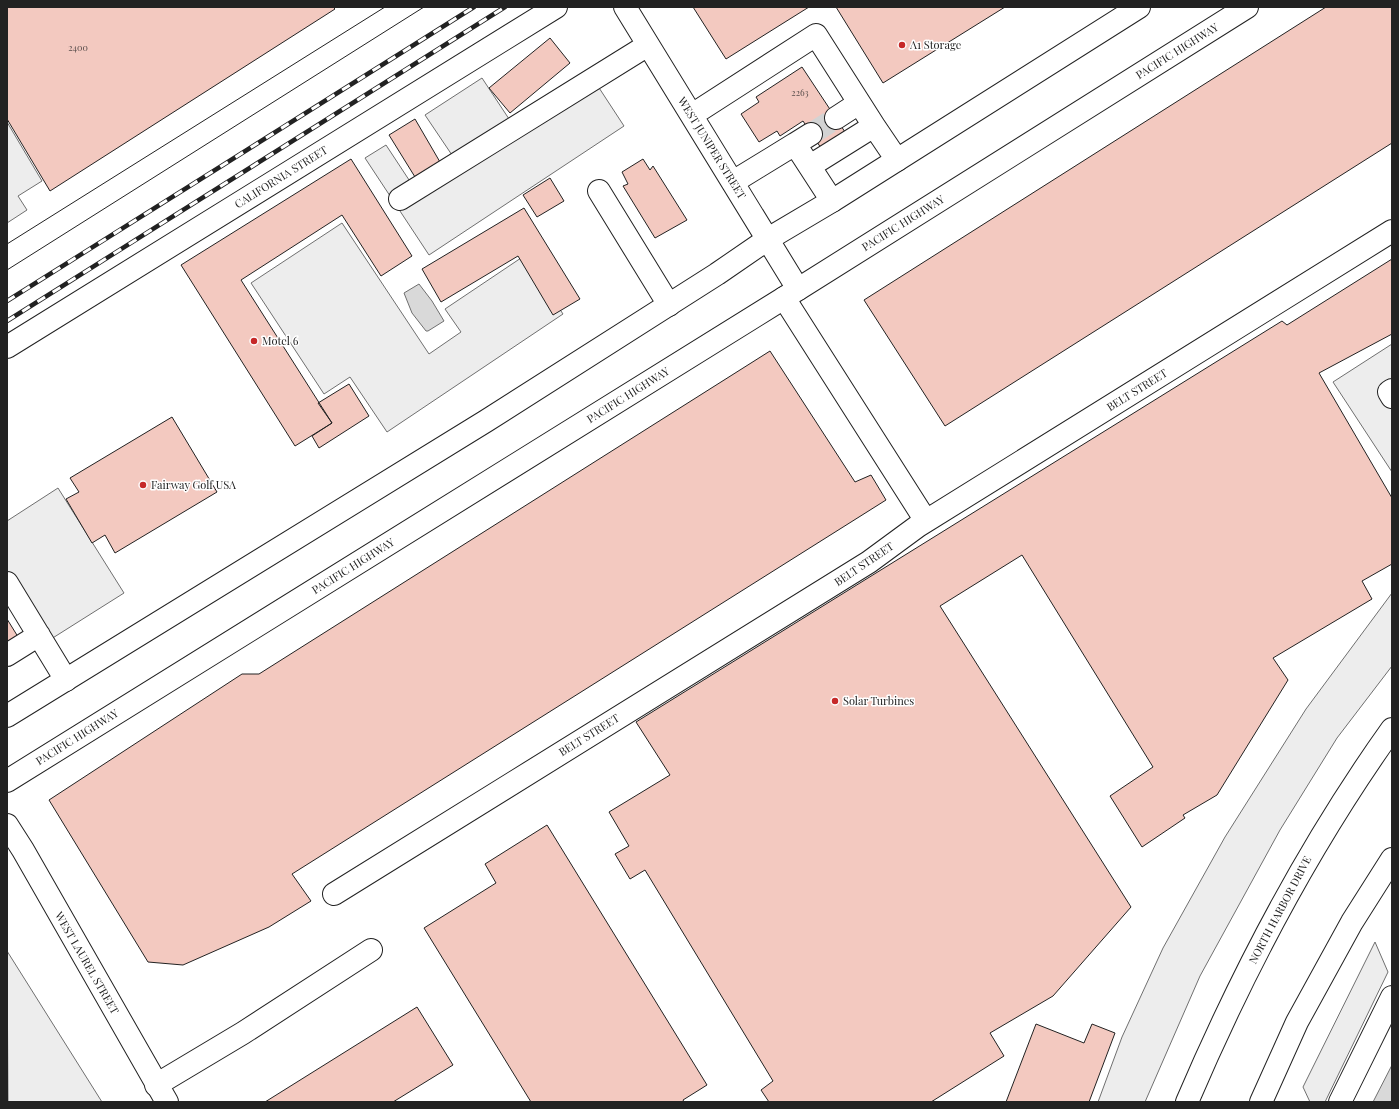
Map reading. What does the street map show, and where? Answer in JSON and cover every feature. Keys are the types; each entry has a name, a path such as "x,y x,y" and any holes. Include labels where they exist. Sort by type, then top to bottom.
{"main road":[{"name":"CALIFORNIA STREET","path":"7,347 556,7"},
{"name":"WEST JUNIPER STREET","path":"625,7 768,239 791,294 926,521"},
{"path":"7,716 407,471 669,305 768,239 832,201 1139,7"},
{"name":"PACIFIC HIGHWAY","path":"7,781 791,294 1247,7"},
{"path":"692,115 816,35 897,160"},
{"path":"400,199 648,45"},
{"path":"836,118 859,103"},
{"path":"810,166 874,126"},
{"path":"733,182 803,139 810,166 832,201"},
{"path":"599,191 669,305"},
{"name":"BELT STREET","path":"334,894 869,562 926,521 1392,231"},
{"path":"1392,390 1389,392 1392,397"},
{"path":"7,583 66,680"},
{"path":"7,655 39,635"},
{"name":"NORTH HARBOR DRIVE","path":"1187,1102 1264,937 1308,857 1362,771 1392,729"},
{"name":"WEST LAUREL STREET","path":"7,824 162,1094"},
{"path":"1261,1102 1297,1022 1352,922 1392,861"},
{"path":"162,1094 243,1033 371,950"},
{"path":"1340,1102 1392,998"}],"shaded area":[{"path":"588,71 624,126 429,255 365,158 386,145 415,189 456,161 425,115 482,78 511,122"},
{"path":"7,122 42,181 18,196 27,210 7,223"},
{"path":"342,223 429,354 461,332 445,309 524,256 563,314 387,432 350,377 324,394 251,283"},
{"path":"419,284 432,301 444,321 428,331 426,331 412,313 404,293"},
{"path":"1392,344 1392,472 1333,382"},
{"path":"58,488 124,593 40,646 7,592 7,521"},
{"path":"1392,593 1392,666 1337,738 1280,830 1200,976 1145,1102 1098,1102 1122,1037 1163,948 1225,837 1306,709"},
{"path":"1375,942 1388,972 1325,1102 1310,1102 1303,1087"},
{"path":"7,951 102,1102 8,1102"},
{"path":"1392,1065 1392,1102 1373,1102"}],"building":[{"path":"7,7 333,7 335,9 50,191 7,119"},
{"path":"693,7 809,7 726,59"},
{"name":"A1 Storage","path":"836,7 1005,7 883,83"},
{"path":"1326,7 1392,7 1392,143 945,426 864,300"},
{"path":"550,38 570,63 510,113 489,88"},
{"path":"802,67 849,138 825,154 803,121 780,136 777,131 759,142 741,114 759,102 756,97"},
{"path":"415,119 440,162 415,177 389,135"},
{"name":"Motel 6","path":"351,159 412,256 381,276 342,215 241,280 332,423 295,446 181,265"},
{"path":"643,159 650,170 653,166 687,220 655,238 623,186 628,184 622,172"},
{"path":"550,178 564,201 537,217 523,195"},
{"path":"524,208 580,299 553,315 518,256 441,302 422,269"},
{"name":"Solar Turbines","path":"1392,259 1392,334 1319,373 1392,498 1392,564 1362,581 1372,599 1273,658 1288,680 1217,795 1183,815 1185,818 1142,847 1110,796 1153,767 1022,555 940,606 1131,907 1053,996 990,1033 1004,1056 931,1102 769,1102 761,1090 773,1081 645,870 630,879 615,854 629,846 609,812 670,775 636,722 1282,321 1287,325"},
{"path":"770,351 855,482 871,475 886,500 292,874 311,901 269,927 183,965 148,962 49,800 242,674 259,674"},
{"path":"349,384 369,416 319,448 312,436 332,423 318,403"},
{"name":"Fairway Golf USA","path":"172,417 217,492 115,553 105,535 92,543 66,499 79,492 70,478"},
{"path":"7,619 20,640 7,648"},
{"path":"547,825 707,1085 683,1100 684,1102 531,1102 424,928 496,883 485,864"},
{"path":"417,1007 453,1065 393,1102 265,1102"},
{"path":"1036,1024 1084,1043 1092,1024 1115,1033 1089,1102 1006,1102"}],"tunnel":[{"path":"811,134 836,118"}],"tram line":[{"path":"7,244 385,7"},
{"path":"7,270 424,7"}],"railway":[{"path":"7,301 474,7"},
{"path":"7,321 505,7"}],"place":[{"name":"A1 Storage","path":"902,45"},
{"name":"Motel 6","path":"254,341"},
{"name":"Fairway Golf USA","path":"143,485"},
{"name":"Solar Turbines","path":"835,701"}]}
